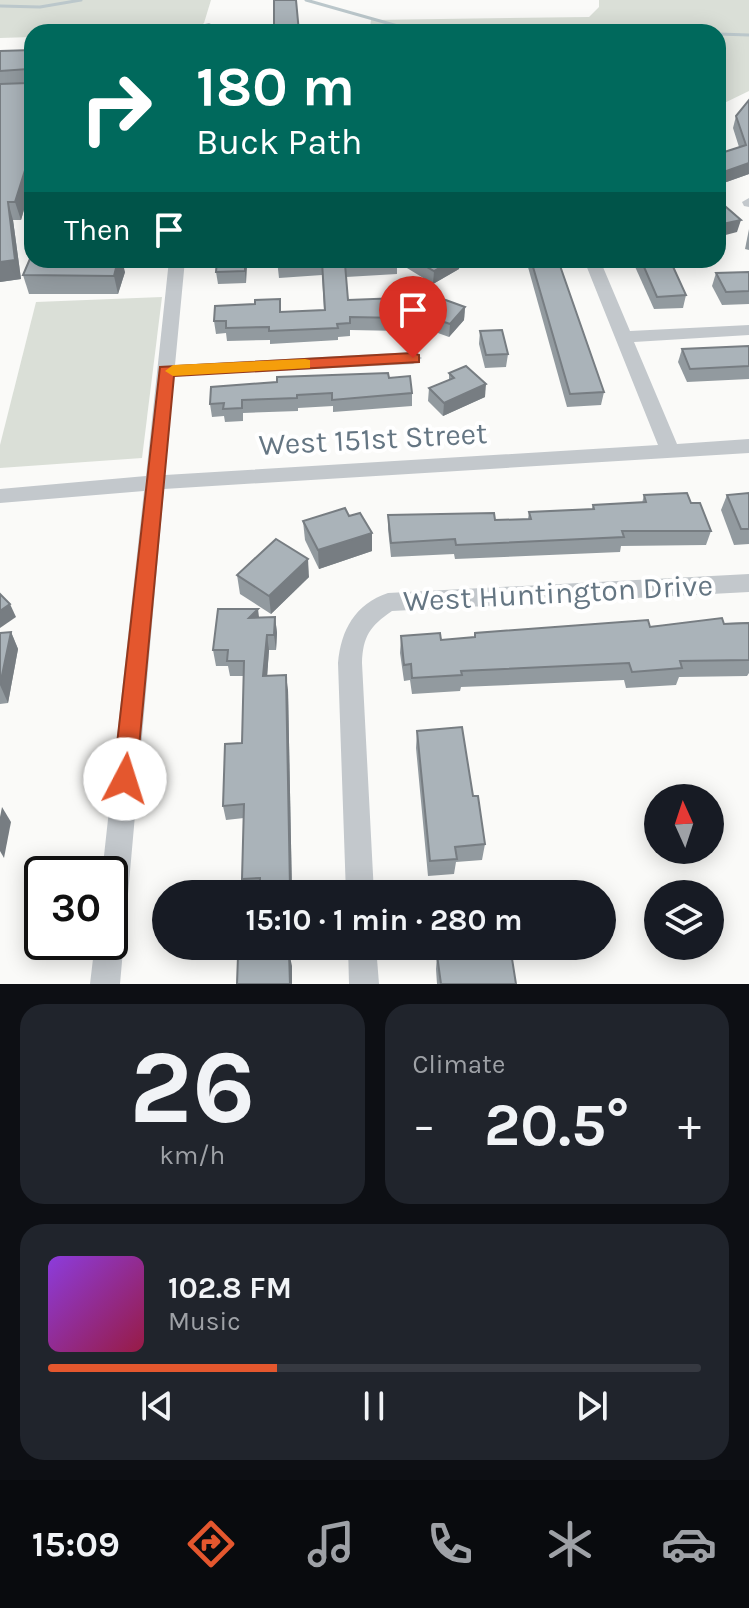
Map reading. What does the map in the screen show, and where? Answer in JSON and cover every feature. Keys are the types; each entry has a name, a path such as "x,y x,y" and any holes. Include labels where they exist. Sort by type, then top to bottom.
{"street":[{"path":"117,856 176,268"},
{"path":"595,268 671,452"},
{"path":"622,337 749,330"},
{"path":"166,371 413,358"},
{"name":"West 151st Street","path":"0,496 153,483 749,446"},
{"name":"West Huntington Drive","path":"359,880 350,663 351,643 360,621 388,602 749,583"},
{"path":"105,984 107,960"},
{"path":"363,960 364,984"}],"shaded area":[{"path":"0,0 211,0 203,24 24,24 24,37 0,38"},
{"path":"599,0 749,0 749,91 726,102 726,24 370,24 371,20 589,17 599,7"},
{"path":"162,297 142,458 0,468 0,445 36,302"}],"building":[{"path":"274,0 296,0 298,24 274,24"},
{"path":"24,50 24,69 0,71 0,51"},
{"path":"24,83 24,173 15,202 8,202 15,260 0,262 0,84"},
{"path":"749,100 749,163 726,171 726,151 746,145 736,116"},
{"path":"726,207 741,220 726,223"},
{"path":"26,268 116,268 114,276 23,275"},
{"path":"216,268 245,268 245,271 216,272"},
{"path":"322,268 345,268 348,300 399,298 402,318 350,317 350,323 337,324 338,328 269,331 269,327 226,328 226,321 214,321 215,306 255,304 255,300 280,299 280,312 325,310"},
{"path":"533,268 561,268 604,392 570,394"},
{"path":"644,268 674,268 686,295 657,297"},
{"path":"749,272 749,291 726,292 716,273"},
{"path":"429,294 465,307 450,324 413,311"},
{"path":"502,330 508,354 486,355 480,331"},
{"path":"749,346 749,366 690,369 682,349"},
{"path":"466,366 486,384 444,403 429,388 454,378 449,373"},
{"path":"388,373 389,378 410,376 412,393 332,400 332,393 297,395 297,398 242,400 242,408 223,409 224,403 210,404 211,387 277,382 277,377"},
{"path":"687,493 691,503 700,503 711,531 622,531 624,537 456,545 455,539 391,543 388,515 494,513 495,520 531,519 529,512 594,509 593,505 646,502 644,495"},
{"path":"749,493 749,529 741,529 727,495"},
{"path":"345,508 349,516 360,513 372,533 318,550 303,521"},
{"path":"276,539 308,559 269,596 237,575"},
{"path":"0,594 10,604 0,611"},
{"path":"218,609 258,609 249,618 275,617 274,635 267,635 263,676 286,675 290,880 242,879 244,804 223,806 225,744 242,743 244,661 227,661 228,650 213,650"},
{"path":"722,618 724,624 749,623 749,660 680,661 682,668 632,672 629,663 461,671 462,675 412,678 411,664 404,665 401,636 440,633 441,640 475,637 475,633 648,620 650,627"},
{"path":"11,632 0,685 0,633"},
{"path":"462,727 473,796 478,796 485,844 455,847 457,859 430,861 417,731"},
{"path":"238,960 289,960 290,984 237,984"},
{"path":"438,960 512,960 516,984 441,984"}],"waterway":[{"path":"0,6 40,7 81,0"},
{"path":"306,0 391,24"},
{"path":"726,34 749,35"}],"slow traffic":[{"path":"173,371 305,364"}],"route":[{"path":"125,779 166,371 413,358"}]}
